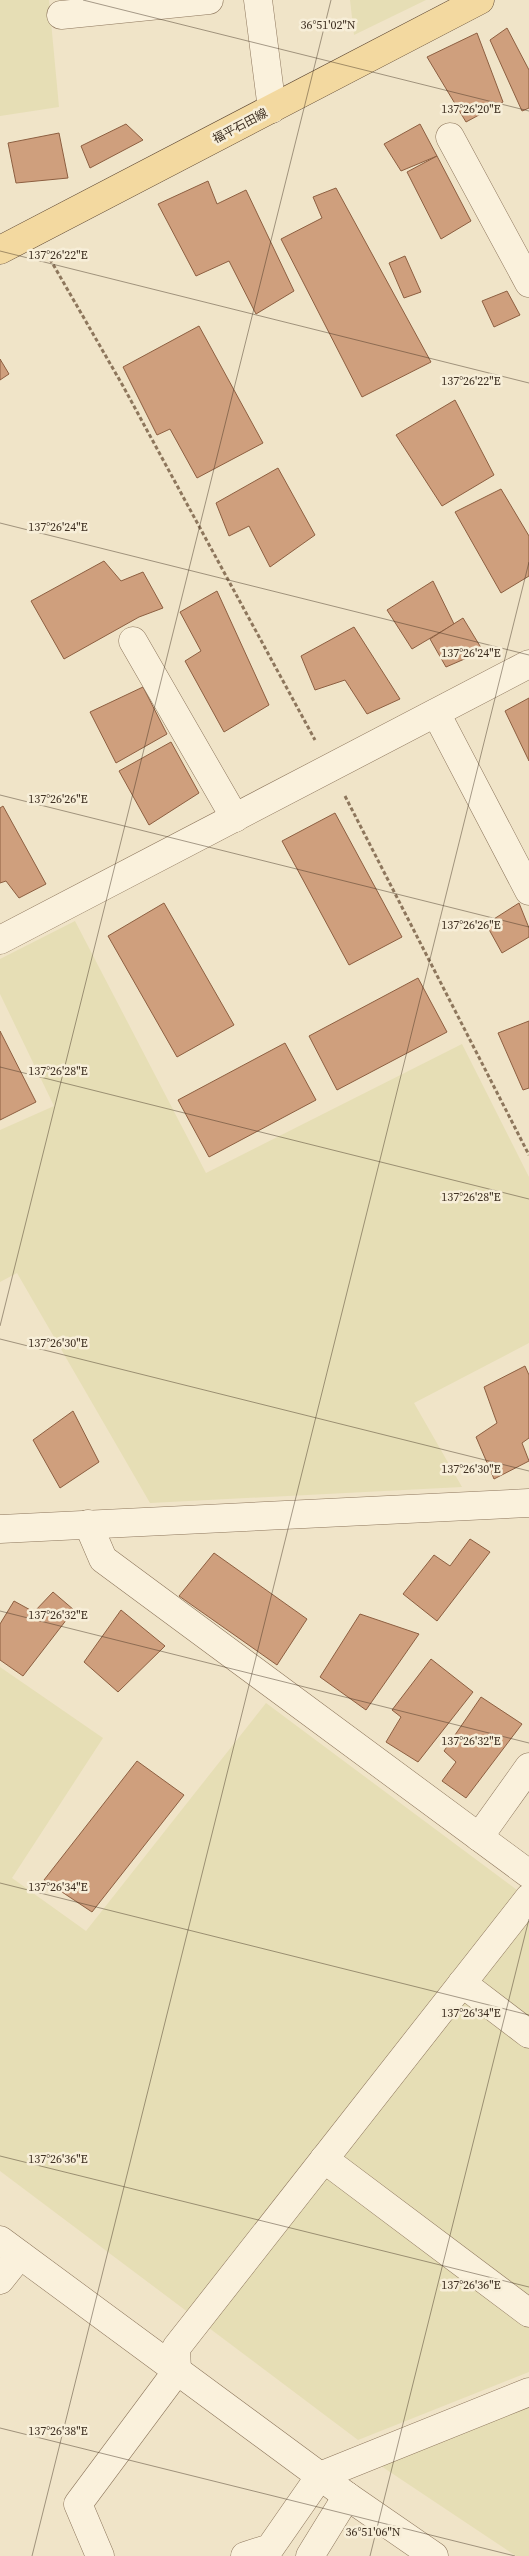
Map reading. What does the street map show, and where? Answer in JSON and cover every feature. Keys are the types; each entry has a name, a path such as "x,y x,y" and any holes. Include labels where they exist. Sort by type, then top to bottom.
{"main road":[{"name":"福平石田線","path":"0,250 480,0"}],"street":[{"path":"62,15 208,0"},
{"path":"258,0 272,109"},
{"path":"450,137 529,284"},
{"path":"133,641 235,818"},
{"path":"0,940 529,664"},
{"path":"436,713 529,891"},
{"path":"0,1529 529,1503"},
{"path":"88,1524 103,1559 529,1874"},
{"path":"479,1837 529,1767"},
{"path":"100,2556 78,2504 177,2371 176,2348 529,1898"},
{"path":"462,1983 529,2034"},
{"path":"324,2159 529,2313"},
{"path":"0,2280 10,2248 347,2496 434,2556"},
{"path":"260,2553 320,2476 529,2392"},
{"path":"310,2556 347,2496"}],"path":[{"path":"34,233 123,386 331,768 529,1155"}],"shaded area":[{"path":"0,0 49,0 59,107 0,116"},
{"path":"350,0 426,0 354,35"},
{"path":"75,921 206,1173 462,1044 529,1177 529,1343 414,1403 462,1487 150,1503 17,1273 0,1282 0,1130 54,1106 0,994 0,959"},
{"path":"0,1667 103,1738 12,1878 86,1931 266,1703 529,1899 529,2372 358,2440 0,2171"},
{"path":"529,2394 529,2556 516,2556 366,2456"}],"building":[{"path":"507,28 529,70 529,108 522,111 490,40"},
{"path":"477,33 503,102 466,122 427,57"},
{"path":"126,124 143,140 90,168 81,146"},
{"path":"420,124 437,156 401,171 384,144"},
{"path":"59,133 68,178 16,183 8,143"},
{"path":"437,156 471,221 441,239 407,172"},
{"path":"208,181 217,204 246,190 294,291 256,314 229,261 196,276 158,204"},
{"path":"336,188 431,362 362,397 281,239 322,218 313,197"},
{"path":"405,256 421,292 404,298 389,263"},
{"path":"507,291 520,315 494,327 482,301"},
{"path":"199,326 263,443 197,478 170,429 157,435 123,367"},
{"path":"0,359 9,374 0,380"},
{"path":"455,400 494,475 442,506 396,435"},
{"path":"278,468 315,535 270,567 249,526 229,536 216,503"},
{"path":"501,489 529,536 529,576 501,593 455,512"},
{"path":"104,561 121,581 143,572 163,608 139,617 64,659 31,601"},
{"path":"433,581 454,624 412,649 387,610"},
{"path":"217,591 269,705 224,732 185,661 201,651 180,612"},
{"path":"463,618 483,651 446,667 430,639"},
{"path":"354,627 400,699 367,714 345,680 315,690 301,656"},
{"path":"143,687 167,734 116,763 90,712"},
{"path":"529,698 529,761 505,711"},
{"path":"171,742 199,793 149,825 119,771"},
{"path":"3,806 46,884 19,898 6,881 0,883 0,808"},
{"path":"335,813 402,937 349,965 282,841"},
{"path":"164,903 234,1025 177,1057 108,936"},
{"path":"519,903 529,928 529,937 502,953 486,924"},
{"path":"418,978 447,1032 337,1090 309,1036"},
{"path":"529,1021 529,1088 523,1090 498,1033"},
{"path":"0,1031 36,1102 0,1120"},
{"path":"285,1043 316,1100 209,1157 178,1100"},
{"path":"525,1366 529,1375 529,1438 522,1443 529,1461 494,1479 476,1437 497,1423 484,1387"},
{"path":"73,1411 99,1462 60,1488 33,1440"},
{"path":"470,1539 490,1552 437,1621 403,1594 434,1555 450,1566"},
{"path":"214,1553 307,1619 277,1665 179,1596"},
{"path":"53,1592 74,1610 23,1676 0,1660 0,1624 14,1601 34,1612"},
{"path":"121,1610 165,1646 118,1692 84,1662"},
{"path":"360,1614 419,1634 366,1710 320,1677"},
{"path":"431,1659 473,1692 418,1762 386,1742 401,1717 392,1710"},
{"path":"481,1697 522,1724 466,1798 442,1781 456,1762 444,1751"},
{"path":"137,1761 184,1795 92,1912 44,1880"}]}
